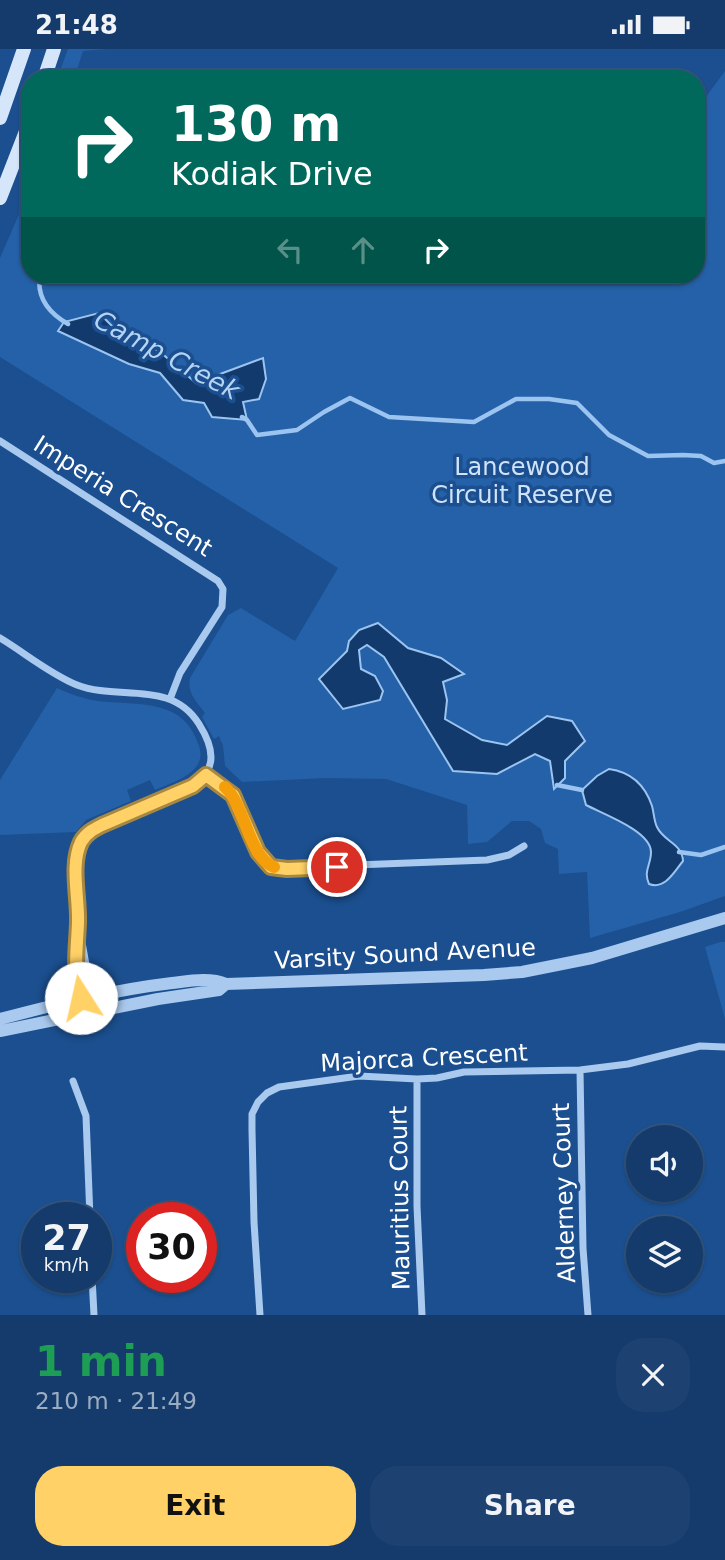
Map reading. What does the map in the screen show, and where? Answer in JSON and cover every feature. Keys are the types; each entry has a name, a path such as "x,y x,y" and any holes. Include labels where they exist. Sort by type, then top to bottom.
{"main road":[{"path":"0,118 24,49"},
{"path":"47,70 54,49"},
{"path":"0,198 21,144"}],"street":[{"name":"Imperia Crescent","path":"0,441 218,581 223,589 222,607 180,673 170,699"},
{"path":"0,638 77,685 104,691 149,693 170,699 188,710 209,741 212,758 206,775 193,786 102,825 82,839 77,859 78,923 89,1013"},
{"path":"206,775 233,795 262,859 271,867 487,860 509,855 524,846"},
{"name":"Varsity Sound Avenue","path":"0,1019 86,996 195,981 219,981 226,984 523,972 592,958 725,921"},
{"path":"78,923 74,960 77,986 86,996"},
{"name":"Varsity Sound Avenue","path":"0,1031 219,989 226,984"},
{"name":"Majorca Crescent","path":"260,1315 252,1130 253,1114 258,1102 267,1093 279,1087 334,1078 369,1076 417,1079 464,1072 580,1070 628,1064 700,1046 725,1047"},
{"name":"Alderney Court","path":"580,1070 583,1248 588,1315"},
{"name":"Mauritius Court","path":"417,1079 417,1206 422,1315"},
{"path":"73,1081 86,1117 89,1202"},
{"path":"93,1293 94,1315"}],"green space":[{"path":"68,49 107,49 83,51 77,70 60,70"},
{"name":"Lancewood Circuit Reserve","path":"725,71 725,896 590,938 587,872 559,874 558,849 545,843 541,829 529,821 512,821 487,842 468,844 467,805 386,779 325,778 242,782 225,766 223,746 219,736 214,739 202,717 205,713 191,693 190,678 228,615 241,608 295,641 338,568 0,357 0,258 21,210 21,284 705,284 705,98"},
{"path":"57,688 93,700 158,707 171,712 183,719 192,730 199,746 198,763 187,775 155,790 150,780 127,790 131,801 86,820 76,832 0,835 0,780"},
{"path":"725,942 725,1019 705,947"}],"shaded area":[{"path":"99,313 115,329 117,340 159,351 196,383 263,358 266,379 259,399 243,402 247,420 212,417 204,403 183,400 160,373 129,364 58,331 64,322"},
{"path":"378,623 408,648 441,658 464,674 443,682 447,700 445,719 482,740 507,745 547,716 572,721 585,741 565,761 565,778 554,789 550,761 535,754 497,774 453,771 384,657 367,645 359,650 361,669 375,676 383,691 380,700 343,709 319,679 347,651 349,641 359,630"},
{"path":"609,769 630,776 641,786 652,806 660,832 680,850 683,861 669,879 660,884 649,884 647,879 651,852 643,837 625,824 586,805 582,790"}],"waterway":[{"name":"Camp Creek","path":"39,284 45,304 68,324"},
{"name":"Camp Creek","path":"242,417 257,435 297,430 350,398 389,417 474,422 516,399 549,399 577,403 609,435 648,456 701,456 714,463 725,461"},
{"path":"557,785 582,790"},
{"path":"679,852 701,855 725,847"}],"slow traffic":[{"path":"225,787 233,795 262,859 274,867"}],"route":[{"path":"81,998 74,960 78,923 77,859 82,839 102,825 193,786 206,775 233,795 258,852 271,867 337,867"}]}
